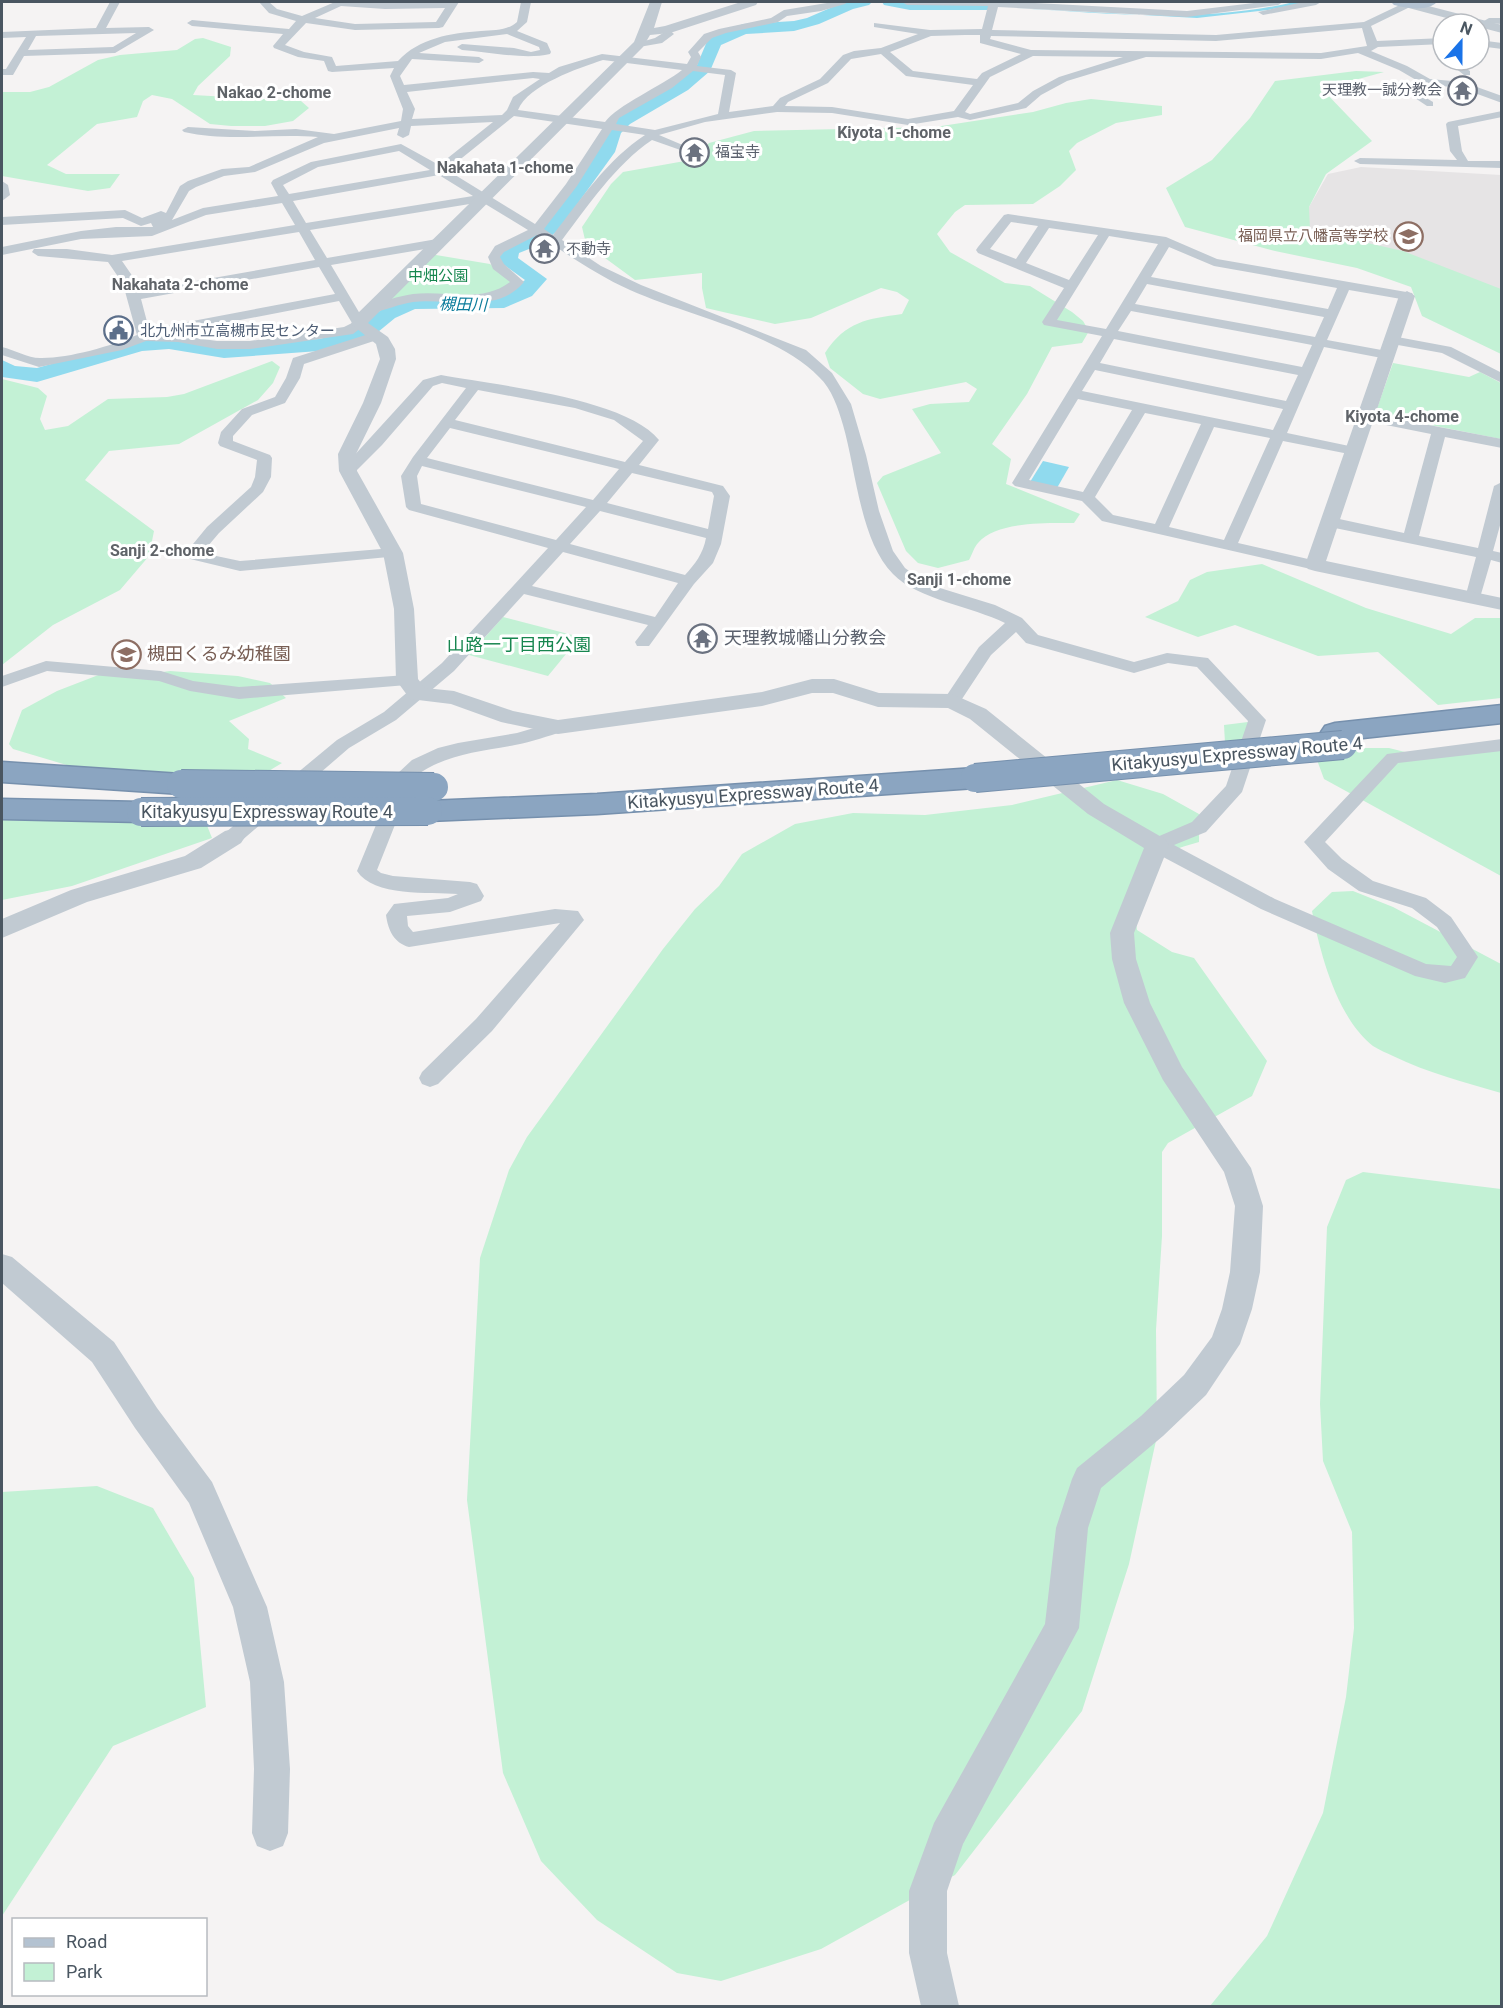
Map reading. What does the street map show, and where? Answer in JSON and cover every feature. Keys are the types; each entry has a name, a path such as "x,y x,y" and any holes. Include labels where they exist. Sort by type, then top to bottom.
{"highway":[{"name":"Kitakyusyu Expressway Route 4","path":"1339,738 1502,714"},
{"name":"Kitakyusyu Expressway Route 4","path":"2,772 431,799 597,804 1339,738 1502,728"},
{"name":"Kitakyusyu Expressway Route 4","path":"2,809 284,813 431,799"}],"main road":[{"path":"1410,2 1429,2"}],"street":[{"path":"99,31 115,2"},
{"path":"264,2 273,11 304,19 355,27 439,25 453,3"},
{"path":"453,3 386,6 341,2 304,19 278,46 302,56 328,59 332,69 404,60 502,62 533,75"},
{"path":"401,147 409,109 395,76 404,60 417,48 471,35 515,28 522,22 526,2"},
{"path":"144,336 178,338 217,345 250,345 368,326 437,243 643,38 656,2"},
{"path":"643,38 752,2"},
{"path":"698,69 693,52 708,36 732,28 774,20 784,13 821,8 842,2"},
{"path":"907,2 995,5 1205,22 1366,25 1410,2 1498,22"},
{"path":"1192,2 1205,22 1221,56"},
{"path":"1205,22 1278,2"},
{"path":"878,25 930,33 1205,22 1316,2"},
{"path":"1410,2 1502,29"},
{"path":"995,5 984,41 1000,49 1031,53 1321,56 1362,51 1372,48 1373,45 1431,41"},
{"path":"192,23 290,32"},
{"path":"1366,25 1373,45"},
{"path":"2,35 149,30 115,50 20,53"},
{"path":"507,31 543,45 546,49 546,52 531,55"},
{"path":"2,72 9,73 33,33"},
{"path":"777,109 784,100 824,81 847,57 882,51 930,33"},
{"path":"428,45 490,48 531,55 563,69"},
{"path":"882,51 910,74 980,83"},
{"path":"1362,51 1403,68 1427,82 1463,85 1502,100"},
{"path":"958,114 986,75 1031,53"},
{"path":"393,553 240,566 192,555 213,530 258,489 263,477 265,458 225,443 226,435 247,412 280,400 293,378 298,361 368,326 414,298 474,299 492,297 511,289 518,282 498,266 494,256 499,249 547,236 634,147 653,135 723,116 777,109 832,110 908,122 958,114 970,117 1022,106 1037,93 1063,79 1146,54"},
{"path":"112,259 120,247 143,238 152,231 203,212 439,171 508,115 517,99 563,69 602,57 625,58 731,74 723,116"},
{"path":"981,64 996,69"},
{"path":"547,236 571,186 615,116 698,69"},
{"path":"401,89 533,75 552,77"},
{"path":"1402,86 1430,104"},
{"path":"1465,164 1456,151 1452,124 1502,114"},
{"path":"2,221 125,214 141,222 154,219 172,209 183,195 184,189 192,184 222,173 261,168 321,140 406,123 508,115 563,119 623,127 653,135 686,149"},
{"path":"188,130 255,134 296,132 341,137"},
{"path":"413,687 404,609 393,553 348,471 347,454 372,403 388,359 387,349 343,296 276,182 315,164 401,147 547,236 596,269 801,353 827,376 844,404 859,454 871,511 891,560 899,571 921,587 989,609 1016,622 1032,639 1134,668 1167,658 1202,662 1257,720 1234,788 1199,827 1157,846 1122,933 1124,959 1137,1002 1172,1072 1207,1127 1237,1168 1249,1206 1245,1272 1237,1309 1224,1344 1195,1385 1152,1426 1088,1479 1072,1528 1062,1628 947,1836 928,1891 928,1953 940,2007"},
{"path":"1360,161 1502,165"},
{"path":"2,185 4,195 2,197"},
{"path":"2,256 21,253 67,253 112,259 484,198"},
{"path":"104,233 153,225 171,216 172,209"},
{"path":"1072,286 982,250 1008,218 1166,242 1214,262 1407,296 1315,565"},
{"path":"1019,265 1045,224"},
{"path":"2,251 81,235 152,231"},
{"path":"1106,232 1049,322 1306,372"},
{"path":"1166,242 1020,483 1087,498 1108,518 1502,604"},
{"path":"134,296 437,243"},
{"path":"112,259 121,266 134,296 144,336"},
{"path":"1143,279 1332,314"},
{"path":"1230,544 1345,285"},
{"path":"2,351 39,363 57,361 122,346 144,336 343,296"},
{"path":"1126,306 1319,342 1446,350 1502,380"},
{"path":"1091,365 1291,406"},
{"path":"2,929 79,896 193,862 233,837 343,744 390,716 413,687 448,667 597,505 652,440 620,417 578,404 441,379 428,383 377,442 348,471"},
{"path":"475,385 418,460 410,477 414,507 688,581"},
{"path":"1074,394 1354,452"},
{"path":"1087,498 1141,408"},
{"path":"1366,417 1502,444"},
{"path":"1161,528 1209,422"},
{"path":"448,423 718,489 722,496 714,535 705,563 688,581 643,642"},
{"path":"1410,538 1439,432"},
{"path":"418,460 714,535"},
{"path":"1473,598 1502,486"},
{"path":"1330,522 1502,558"},
{"path":"520,588 659,623"},
{"path":"952,701 985,651 1016,622"},
{"path":"2,682 46,666 161,676 190,686 239,693 413,687 509,717 558,726"},
{"path":"430,1078 484,1025 574,920 571,916 555,916 409,940 398,928 396,915 401,909 450,904 474,896 470,889 456,886 388,882 373,878 367,871 406,774 417,764 455,748 520,738 558,726 762,699 812,686 834,686 878,700 952,701 978,714 1096,809 1157,846 1268,904 1422,971 1445,975 1458,973 1468,957 1444,922 1419,903 1366,886 1335,864 1314,842 1393,758 1502,745"},
{"path":"2,1266 104,1352 146,1418 201,1493 250,1607 267,1682 272,1769 270,1833"}],"shaded area":[{"name":"福岡県立八幡高等学校","path":"1361,167 1501,175 1501,303 1323,242 1301,221 1328,174"}],"green space":[{"path":"203,38 231,47 230,56 198,86 193,95 301,101 309,108 293,121 265,126 231,126 210,124 172,99 152,95 143,101 137,117 97,124 47,165 66,174 120,174 110,188 88,191 2,176 2,92 30,92 49,87 98,60 120,55 177,50 195,39"},
{"path":"1356,71 1384,72 1322,89 1372,141 1326,174 1309,207 1310,230 1403,251 1501,289 1501,354 1422,316 1411,287 1357,268 1275,251 1185,227 1166,188 1212,160 1250,118 1275,81"},
{"path":"1091,99 1162,106 1162,115 1116,123 1077,143 1069,151 1076,170 1060,186 1033,204 965,205 955,212 937,234 950,252 1005,283 1030,286 1072,312 1083,321 1089,331 1082,343 1052,347 1027,394 992,444 1011,459 1006,484 1080,514 1074,523 1023,525 997,531 978,543 969,560 938,568 918,563 906,551 877,483 883,476 941,453 912,409 930,404 969,402 977,389 966,382 880,399 863,394 830,368 825,353 833,342 849,328 868,320 902,314 909,300 897,292 881,288 811,318 775,324 706,308 702,273 635,280 586,244 582,227 611,184 623,172 696,159 709,143 754,131 935,127 1033,112"},
{"name":"中畑公園","path":"430,254 490,264 513,282 499,292 386,304"},
{"path":"272,361 280,367 273,383 258,400 179,444 109,451 85,480 154,531 149,556 120,590 53,625 2,665 2,379 38,388 47,396 40,419 45,430 68,426 108,399 167,397 184,394"},
{"path":"1393,363 1469,377 1480,372 1501,383 1501,439 1375,414"},
{"path":"1262,564 1366,608 1451,634 1475,618 1501,618 1501,698 1438,705 1378,652 1318,656 1235,625 1198,637 1145,617 1178,601 1190,580 1207,572"},
{"name":"山路一丁目西公園","path":"503,617 580,637 548,676 469,655"},
{"path":"170,671 238,676 270,683 286,698 229,721 249,739 248,749 282,763 267,772 196,774 70,766 13,749 9,744 22,710 57,691 101,674 140,675"},
{"path":"1248,722 1244,739 1225,743 1224,725"},
{"path":"1501,741 1501,876 1324,779 1317,760 1356,748 1389,748 1413,754"},
{"path":"1117,780 1163,794 1199,814 1199,842 1159,856 1138,877 1133,898 1137,930 1172,952 1194,958 1267,1061 1252,1096 1168,1143 1162,1152 1162,1236 1156,1330 1157,1436 1129,1564 1082,1711 955,1875 821,1949 721,1981 677,1973 597,1920 541,1861 503,1773 467,1500 480,1258 509,1170 527,1137 663,949 695,909 719,886 742,854 795,824 853,813 925,815 1012,805"},
{"path":"2,820 206,823 212,838 72,886 2,900"},
{"path":"1353,891 1393,907 1501,964 1501,1093 1433,1072 1380,1050 1360,1034 1349,1019 1325,965 1312,911 1332,892"},
{"path":"1363,1172 1501,1189 1501,2006 1210,2006 1267,1936 1323,1813 1346,1697 1354,1628 1352,1532 1323,1461 1320,1404 1327,1227 1346,1180"},
{"path":"97,1486 153,1508 194,1578 206,1707 113,1746 2,1916 2,1492"}],"water":[{"path":"1294,2 1309,2 1268,10 1197,18 1135,15 1221,13"},
{"path":"998,7 1135,15 1110,14"},
{"path":"1043,461 1069,467 1057,488 1030,482"}],"waterway":[{"name":"槻田川","path":"2,367 9,372 37,375 140,345 169,343 224,352 319,345 359,336 388,314 412,303 497,304 508,300 524,291 537,279 507,260 510,250 537,239 553,224 606,152 613,132 624,120 682,86 704,67 714,42 743,29 794,26 813,21 849,5 864,2"},
{"name":"槻田川","path":"889,2 910,5 989,5"}],"place":[{"name":"天理教一誠分教会","path":"1463,90"},
{"name":"福宝寺","path":"694,152"},
{"name":"福岡県立八幡高等学校","path":"1409,236"},
{"name":"不動寺","path":"545,249"},
{"name":"北九州市立高槻市民センター","path":"119,331"},
{"name":"天理教城幡山分教会","path":"703,638"},
{"name":"槻田くるみ幼稚園","path":"126,654"}],"district":[{"name":"Nakao 2-chome","path":"274,92"},
{"name":"Kiyota 1-chome","path":"894,132"},
{"name":"Nakahata 1-chome","path":"505,167"},
{"name":"Nakahata 2-chome","path":"180,284"},
{"name":"Kiyota 4-chome","path":"1402,416"},
{"name":"Sanji 2-chome","path":"162,550"},
{"name":"Sanji 1-chome","path":"959,579"}]}
